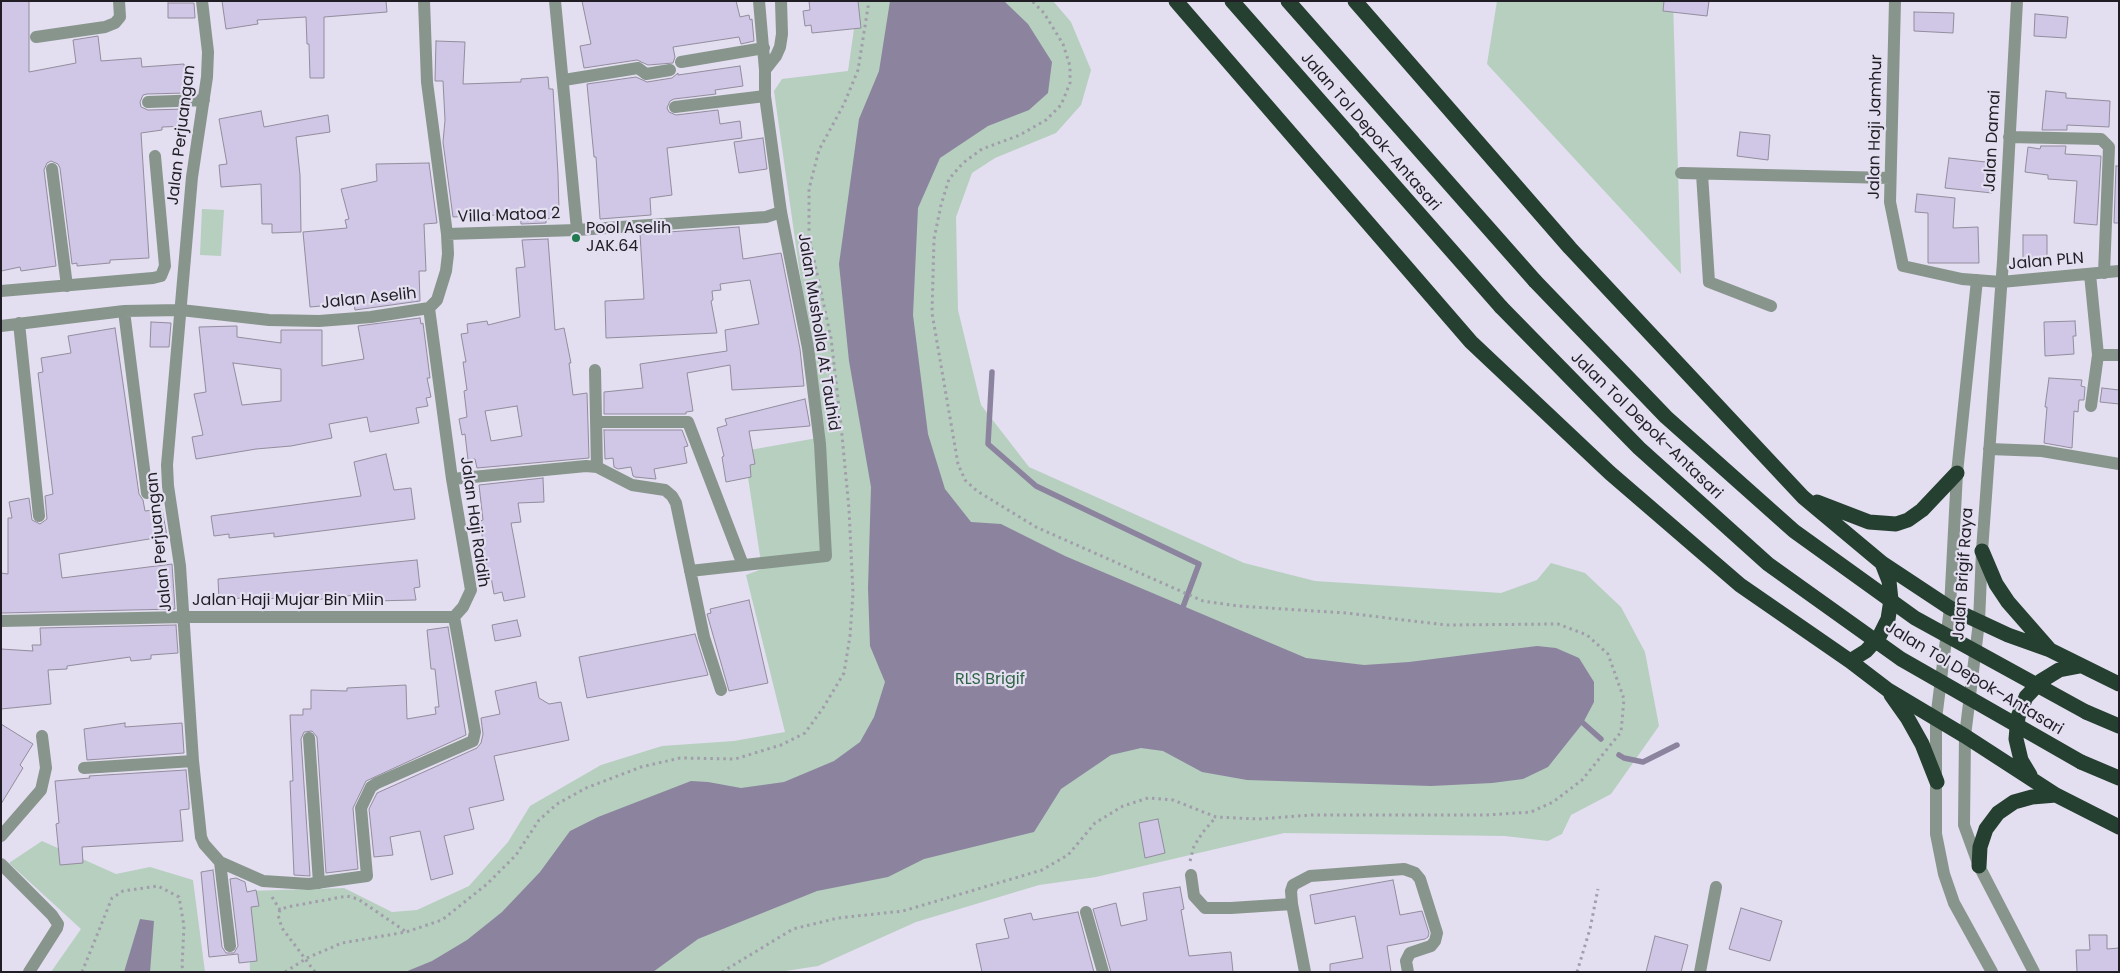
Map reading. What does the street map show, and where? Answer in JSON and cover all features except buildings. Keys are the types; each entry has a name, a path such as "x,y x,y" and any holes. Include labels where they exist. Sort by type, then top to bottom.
{"highway":[{"path":"1176,1 1472,342 1610,473 1740,585 1850,661 1888,690 1965,736 2056,796 2119,827"},
{"name":"Jalan Tol Depok–Antasari","path":"1232,1 1501,308 1639,448 1768,564 1900,659 2081,762 2119,778"},
{"name":"Jalan Tol Depok–Antasari","path":"1288,1 1535,281 1666,417 1794,531 1914,618 2086,712 2119,726"},
{"path":"1355,1 1570,248 1804,497 1882,563 1950,608 1979,622 2050,650 2119,684"},
{"path":"1804,497 1869,522 1896,524 1908,520 1922,510 1957,474"},
{"path":"1982,551 1996,584 2008,602 2050,650"},
{"path":"1850,661 1866,651 1879,637 1888,619 1891,600 1889,581 1882,563"},
{"path":"2032,779 2021,760 2016,739 2018,717 2026,697 2041,681 2059,670 2080,666"},
{"path":"1888,690 1922,744 1936,782"},
{"path":"1979,866 1980,847 1986,829 1998,813 2014,802 2032,797 2056,796"}],"street":[{"path":"36,37 105,27 115,23 120,16 119,1"},
{"name":"Jalan Perjuangan","path":"202,1 208,52 204,100 192,177 167,465 169,504 180,566 193,761 201,837 204,844 220,862 263,882 319,883 367,876 361,808 371,787 473,741 475,732 454,617"},
{"name":"Jalan Aselih","path":"1,326 124,311 181,310 269,320 319,321 371,317 429,308 437,300 446,271 447,234 427,82 424,1"},
{"path":"555,1 577,230"},
{"path":"759,1 766,70 765,96 781,212"},
{"path":"766,70 780,47 782,34 781,1"},
{"name":"Jalan Haji Jamhur","path":"1895,1 1890,202 1903,266 1962,279 1977,280"},
{"name":"Jalan Damai","path":"2001,282 2017,1"},
{"path":"564,80 638,68 646,74 764,48"},
{"path":"675,108 765,96"},
{"path":"148,102 204,100"},
{"path":"2009,137 2102,139 2109,146 2104,273"},
{"path":"1,291 161,276 165,266 155,156"},
{"path":"52,169 67,286"},
{"path":"1682,173 1890,178"},
{"path":"1702,174 1709,282 1771,306"},
{"name":"Villa Matoa 2","path":"447,234 577,230 766,217 781,212"},
{"name":"Jalan Musholla At Tauhid","path":"690,571 826,556 820,444 809,358 781,212"},
{"name":"Jalan PLN","path":"1977,280 2001,282 2119,271"},
{"path":"2090,274 2098,356 2090,406"},
{"name":"Jalan Brigif Raya","path":"1977,280 1957,474 1950,608 1936,719 1936,834 1944,874 1954,903 1992,972"},
{"name":"Jalan Brigif Raya","path":"2001,282 1982,551 1979,622 1965,736 1964,824 1979,866 2034,972"},
{"name":"Jalan Haji Raidih","path":"429,308 452,479 471,590 463,607 454,617"},
{"path":"124,311 147,493"},
{"path":"19,323 39,516"},
{"path":"2098,356 2119,355"},
{"path":"595,370 598,467"},
{"path":"596,422 688,422 743,565"},
{"path":"1989,449 2042,451 2119,464"},
{"path":"452,479 586,466 598,467 632,484 665,490 676,503 704,637 721,690"},
{"name":"Jalan Haji Mujar Bin Miin","path":"1,621 184,617 454,617"},
{"path":"1,836 41,790 46,768 42,736"},
{"path":"309,738 319,883"},
{"path":"84,768 193,761"},
{"path":"220,862 230,946"},
{"path":"1,864 52,915 58,924 29,972"},
{"path":"1306,972 1292,904 1291,891 1293,885 1310,876 1404,869 1415,873 1423,887 1437,933 1435,942 1431,946 1410,953 1406,961 1408,972"},
{"path":"1191,875 1194,896 1205,908 1292,904"},
{"path":"1700,972 1716,887"},
{"path":"1086,912 1103,972"}],"path":[{"path":"722,972 793,929 838,918 903,911 1042,870 1068,855 1096,823 1123,806 1148,798 1173,800 1216,817 1258,819 1312,815 1487,815 1531,812 1553,802 1582,780 1621,732 1624,699 1608,654 1587,634 1558,624 1446,625 1346,613 1238,606 1203,601 1036,528 976,491 965,480 958,464 932,313 934,239 940,205 949,179 963,163 982,149 1020,135 1046,120 1061,105 1070,83 1070,66 1063,44 1044,13 1032,1"},
{"path":"1191,875 1190,863 1194,846 1216,817"},
{"path":"82,972 112,898 123,891 158,886 179,897 184,926 182,966 184,972"},
{"path":"1577,972 1590,929 1598,889"},
{"path":"315,972 282,928 278,915 280,910 347,896 358,899 406,932"}],"green space":[{"name":"RLS Brigif","path":"858,1 1053,1 1071,22 1091,70 1081,105 1056,133 995,158 972,173 956,217 958,310 981,405 1029,467 1244,563 1315,581 1501,593 1537,580 1551,563 1585,573 1621,607 1645,652 1659,726 1611,794 1571,815 1562,834 1548,841 1505,836 1284,833 1096,877 1039,885 916,922 818,966 779,972 250,972 248,891 344,888 392,912 417,910 469,886 508,842 530,806 601,765 662,746 734,741 785,732 746,575 762,569 744,451 823,437 774,91 782,79 848,71"},
{"path":"1497,1 1673,1 1681,274 1487,64"},
{"path":"202,209 224,210 221,256 200,255"},
{"path":"42,841 116,874 150,867 193,880 205,972 51,972 81,929 9,863"}],"shaded area":[{"path":"890,1 1004,1 1028,24 1052,62 1048,93 1029,110 988,126 940,158 918,208 913,315 928,434 945,489 971,522 1001,524 1065,556 1306,658 1364,665 1409,662 1537,646 1556,648 1579,658 1594,682 1594,702 1583,723 1548,767 1523,779 1492,783 1431,786 1247,780 1202,772 1163,751 1141,748 1111,755 1061,789 1034,832 924,859 888,877 817,891 698,939 653,972 405,972 432,961 467,940 502,912 540,872 570,831 598,817 691,781 741,788 784,782 834,761 860,742 874,717 885,682 870,646 868,588 871,487 849,361 839,264 859,119 879,71"},
{"path":"140,919 154,921 150,972 124,972"}],"waterway":[{"path":"992,372 988,444 1036,486 1199,564 1183,607"},
{"path":"1583,723 1601,739"},
{"path":"1619,755 1643,762 1677,745"}],"place":[{"name":"Pool Aselih JAK.64","path":"576,238"}]}
